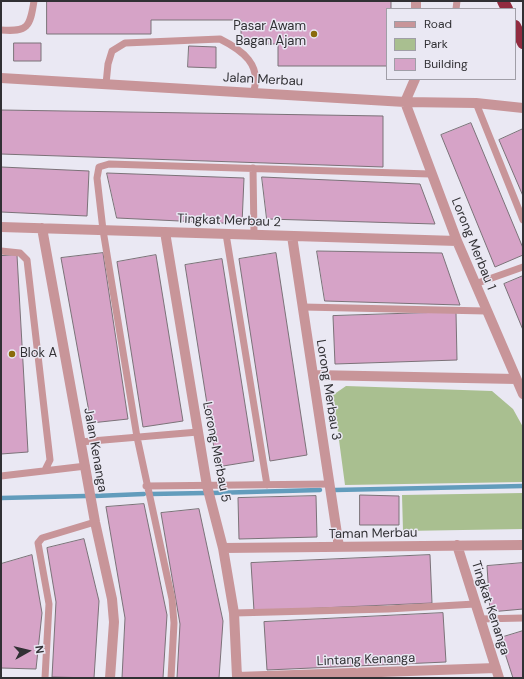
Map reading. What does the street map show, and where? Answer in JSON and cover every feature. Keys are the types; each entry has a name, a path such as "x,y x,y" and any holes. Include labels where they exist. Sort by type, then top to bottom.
{"highway":[{"path":"516,28 523,43"}],"street":[{"name":"Jalan Merbau","path":"1,78 405,102 476,103 523,108"},
{"path":"405,102 415,80"},
{"name":"Lorong Merbau 1","path":"405,102 430,174 457,241 523,394"},
{"name":"Tingkat Merbau 2","path":"1,227 457,241"},
{"name":"Jalan Kenanga","path":"42,228 95,522 112,599 114,622 110,678"},
{"name":"Lorong Merbau 5","path":"165,232 207,486 223,548 234,613 237,678"},
{"name":"Lorong Merbau 3","path":"292,236 338,547"},
{"path":"313,375 516,379"},
{"name":"Taman Merbau","path":"223,548 523,544"},
{"name":"Tingkat Kenanga","path":"457,546 498,673"},
{"name":"Lintang Kenanga","path":"237,678 498,673"}],"lane":[{"path":"1,30 18,31 25,29 30,23 34,1"},
{"path":"106,84 108,64 112,51 125,43 220,39 240,52 251,62 256,76 254,93"},
{"path":"476,103 523,220"},
{"path":"171,678 174,623 172,599 146,486 137,437 103,230 97,178 99,167 109,164 430,174"},
{"path":"253,168 254,235"},
{"path":"226,234 267,485"},
{"path":"1,251 20,253 27,260 50,460 45,470"},
{"path":"475,284 523,267"},
{"path":"303,307 486,311"},
{"path":"80,442 198,432"},
{"path":"1,476 86,466"},
{"path":"146,486 329,484"},
{"path":"45,678 49,604 38,543 42,538 95,522"},
{"path":"234,613 388,609 475,604"},
{"path":"480,619 523,618"}],"green space":[{"path":"346,386 492,391 513,409 523,427 523,482 345,485 333,395"},
{"path":"523,493 523,529 403,531 402,495"}],"building":[{"name":"Pasar Awam Bagan Ajam","path":"47,1 391,1 391,8 386,8 386,66 278,66 278,44 241,44 241,20 151,20 151,34 47,34"},
{"path":"14,43 41,43 41,61 14,61"},
{"path":"189,46 216,47 216,68 188,67"},
{"path":"1,110 383,116 383,167 1,154"},
{"path":"471,123 523,248 523,255 495,267 441,135"},
{"path":"523,129 523,196 499,140"},
{"path":"1,167 89,171 87,216 1,212"},
{"path":"107,173 244,178 242,224 117,218"},
{"path":"262,177 420,184 435,224 267,219"},
{"path":"317,251 442,253 460,305 325,301"},
{"path":"103,253 128,419 91,423 61,258"},
{"path":"276,253 307,455 270,461 239,259"},
{"name":"Blok A","path":"17,255 28,452 1,454 1,256"},
{"path":"156,255 183,421 143,427 117,262"},
{"path":"222,259 254,461 217,467 185,265"},
{"path":"523,276 523,330 504,284"},
{"path":"456,312 457,360 335,364 333,316"},
{"path":"360,495 399,496 399,525 360,525"},
{"path":"316,496 317,537 239,539 238,498"},
{"path":"144,504 167,615 163,678 122,678 125,618 106,507"},
{"path":"199,509 223,621 219,678 177,678 180,624 161,513"},
{"path":"84,539 99,601 94,678 52,677 56,602 47,548"},
{"path":"32,555 42,613 36,669 1,668 1,564"},
{"path":"430,555 432,603 254,611 251,563"},
{"path":"523,563 523,609 490,612 487,566"},
{"path":"443,613 446,662 267,670 264,622"},
{"path":"523,631 523,678 513,678 500,638"}],"waterway":[{"path":"335,490 523,486"},
{"path":"212,493 320,490"},
{"path":"151,494 206,493"},
{"path":"95,496 144,494"},
{"path":"1,498 86,496"}],"place":[{"name":"Pasar Awam Bagan Ajam","path":"314,34"},
{"name":"Blok A","path":"12,354"}]}
